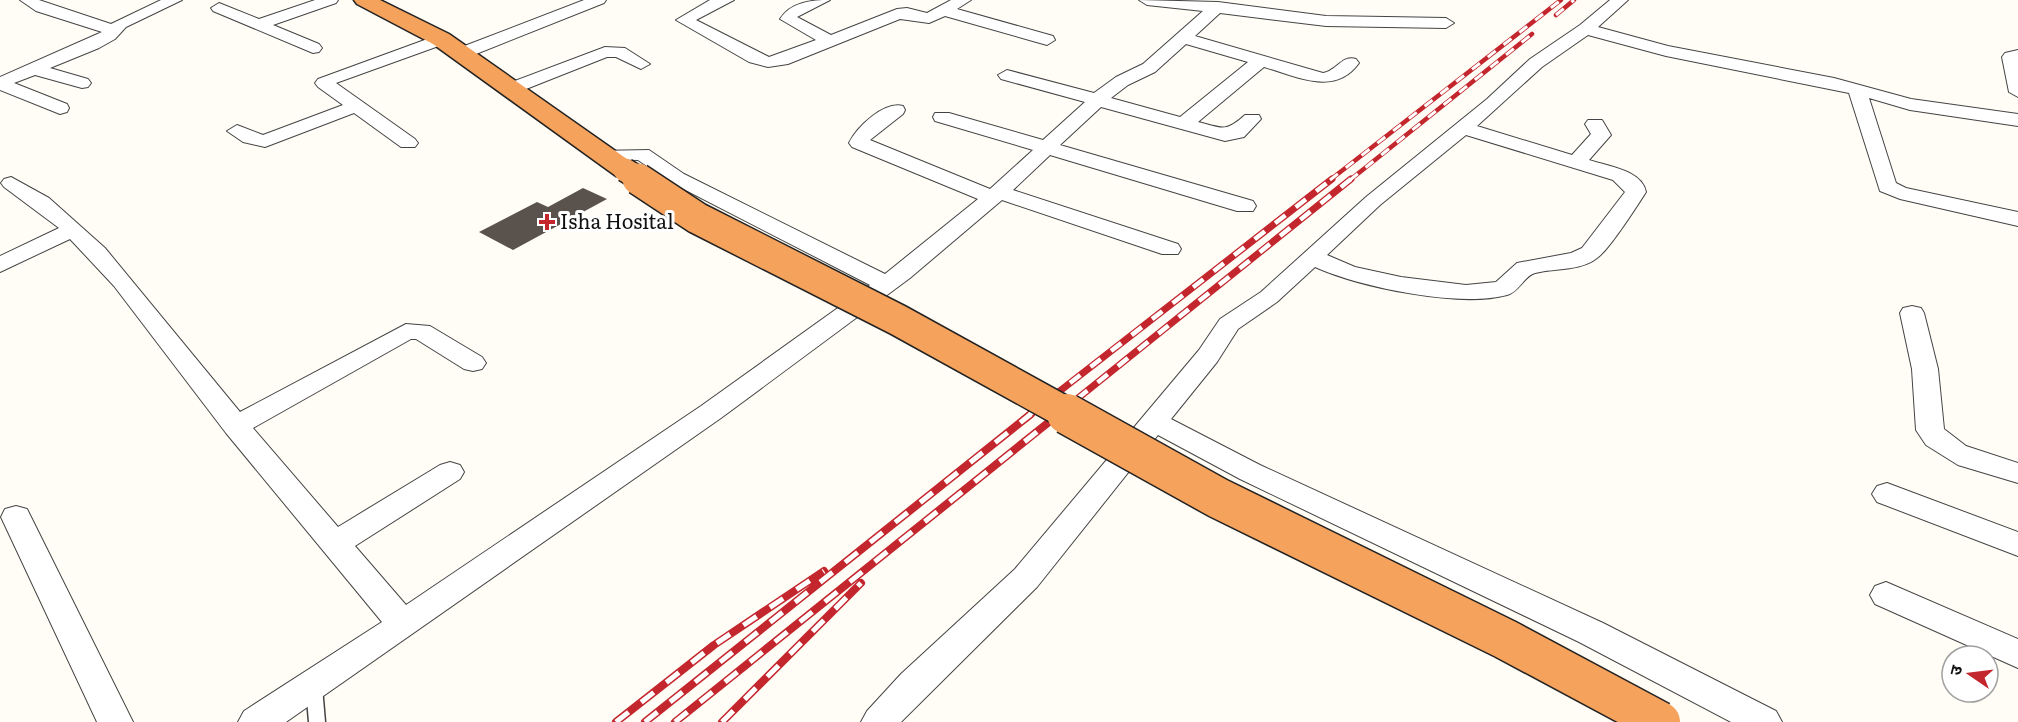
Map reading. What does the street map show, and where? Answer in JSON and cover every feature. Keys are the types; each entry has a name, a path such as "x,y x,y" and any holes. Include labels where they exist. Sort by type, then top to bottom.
{"highway":[{"path":"364,0 441,39 615,163 697,218 898,320 1218,498 1505,639 1660,722"}],"street":[{"path":"28,0 42,8 113,30"},
{"path":"0,84 99,41 120,24 174,0"},
{"path":"261,24 330,0"},
{"path":"460,54 598,0"},
{"path":"689,0 707,6"},
{"path":"726,0 707,6 686,19 685,22 760,61 782,60 900,13 929,18 963,0"},
{"path":"822,0 791,14 788,19 830,41"},
{"path":"1147,0 1326,21 1446,23"},
{"path":"879,722 895,702 994,611 1026,578 1208,356 1229,324 1269,297 1373,201 1494,103 1536,63 1586,28 1620,0"},
{"path":"256,722 314,686 701,418 887,284 995,195 1097,101 1122,81 1149,68 1218,7"},
{"path":"219,8 314,48"},
{"path":"945,11 1047,40"},
{"path":"1586,28 1666,51 1857,90 1932,108 2018,120"},
{"path":"1184,38 1323,78 1334,77 1350,63"},
{"path":"408,144 324,83 337,76 441,39"},
{"path":"510,89 605,51 619,52 641,64"},
{"path":"2018,55 2012,57 2018,92"},
{"path":"1183,124 1260,61"},
{"path":"34,69 82,83"},
{"path":"1007,75 1183,124 1232,135 1252,119"},
{"path":"0,84 60,108"},
{"path":"1857,90 1887,187 1900,193 2018,219"},
{"path":"237,131 250,138 265,141 354,106"},
{"path":"896,110 863,134 859,143 995,195 1170,249"},
{"path":"942,117 1245,206"},
{"path":"1576,162 1600,135 1595,124"},
{"path":"1312,257 1348,273 1381,280 1466,292 1503,289 1525,268 1577,259 1590,253 1636,192 1635,187 1620,176 1462,128"},
{"path":"615,163 642,154 677,178 887,284"},
{"path":"11,183 32,194 73,229 149,314 236,426 403,624"},
{"path":"0,265 73,229"},
{"path":"1912,313 1925,369 1930,430 1933,438 1950,450 2018,473"},
{"path":"236,426 406,332 422,331 473,363"},
{"path":"1154,421 1214,455 1653,662 1764,722"},
{"path":"335,544 450,472"},
{"path":"1887,494 2018,544"},
{"path":"16,517 91,677 115,722"},
{"path":"1886,595 2018,654"}],"lane":[{"path":"314,686 317,722"}],"building":[{"path":"583,188 607,199 513,250 479,232 537,202 548,207"}],"railway":[{"path":"1330,180 1561,0"},
{"path":"1556,15 1574,0"},
{"path":"1350,180 1532,34"},
{"path":"1029,415 1332,179"},
{"path":"1057,415 1351,179"},
{"path":"645,722 1031,414"},
{"path":"675,722 1059,414"},
{"path":"616,722 714,645 824,571"},
{"path":"722,722 861,583"}],"place":[{"name":"Isha Hosital","path":"547,222"}]}
